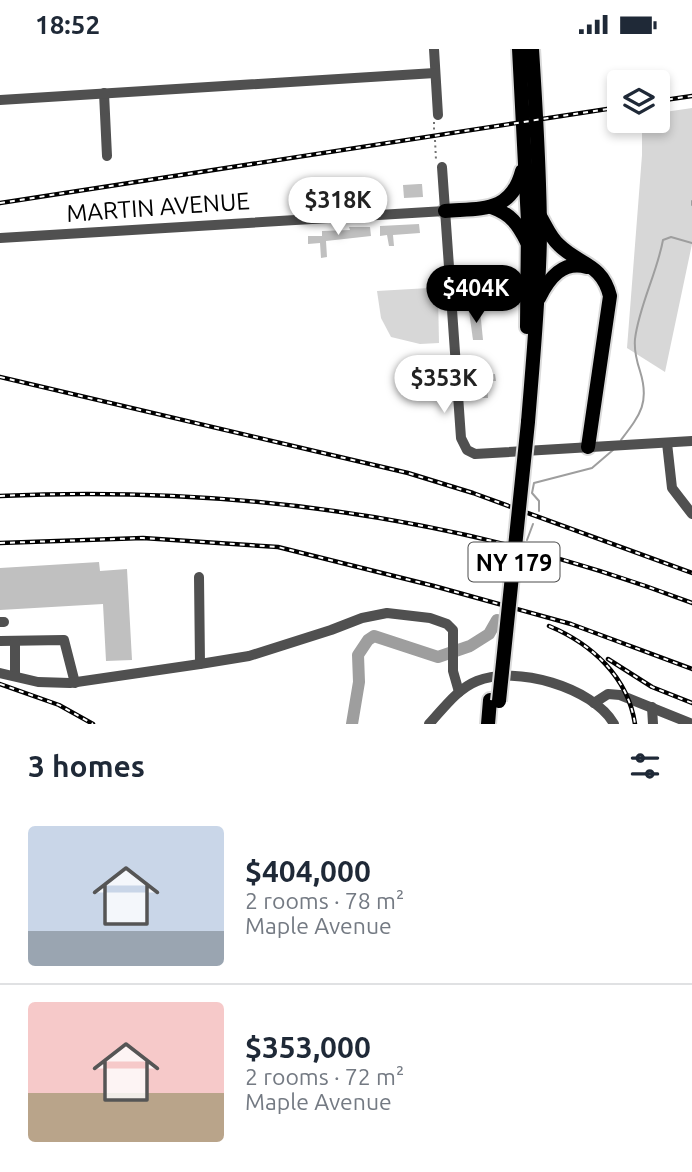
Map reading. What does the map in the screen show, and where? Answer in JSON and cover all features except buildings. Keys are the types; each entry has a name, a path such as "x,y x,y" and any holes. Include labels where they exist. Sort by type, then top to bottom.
{"highway":[{"name":"NY 179","path":"519,49 526,153 528,316 524,422"},
{"name":"NY 179","path":"488,724 494,700 538,299 540,214 532,49"},
{"path":"445,211 491,207 505,200 516,190 526,153"},
{"path":"491,207 514,219 527,243"},
{"path":"540,214 560,246 596,270 608,289 610,306 588,447"},
{"path":"538,299 562,268 574,264 596,270"},
{"name":"NY 179","path":"494,700 497,724"}],"street":[{"path":"434,49 436,118"},
{"path":"0,100 435,73"},
{"path":"104,93 107,156"},
{"path":"442,167 463,445 475,454 692,441"},
{"name":"MARTIN AVENUE","path":"0,238 445,211"},
{"path":"667,443 672,488 692,514"},
{"path":"199,576 200,664"},
{"path":"0,673 38,682 75,683 200,664 249,656 362,618 387,613 430,618 447,624 453,630 453,671 459,692"},
{"path":"0,641 64,640 75,683"},
{"path":"15,641 15,676"},
{"path":"429,724 459,692 474,682 491,676 515,675 537,678 572,691 594,703 614,724"},
{"path":"594,703 601,697 614,694 692,724"},
{"path":"652,707 653,724"}],"path":[{"path":"435,131 436,118"}],"shaded area":[{"path":"692,108 692,244 665,372 627,348 642,133 670,133 670,111"},
{"path":"429,288 438,294 439,343 420,344 391,337 381,318 377,291"}],"waterway":[{"path":"621,440 638,416 643,400 643,382 636,356 635,339 663,240 671,237 692,243"},
{"path":"539,511 539,501 532,493 534,483 592,468 613,450"},
{"path":"527,540 533,524"},
{"path":"517,586 524,566"},
{"path":"497,620 502,612"},
{"path":"352,724 359,682 358,655 368,640 374,636 438,657 470,646 489,634 497,620"}],"railway":[{"path":"670,99 692,96"},
{"path":"0,203 607,109"},
{"path":"0,377 408,473 473,493 692,573"},
{"path":"0,496 177,496 352,513 523,549 692,603"},
{"path":"0,543 143,538 278,547 571,624 692,669"},
{"path":"549,626 580,642 605,664 625,691 635,724"},
{"path":"608,659 652,687 692,703"},
{"path":"0,684 59,705 93,724"}]}
